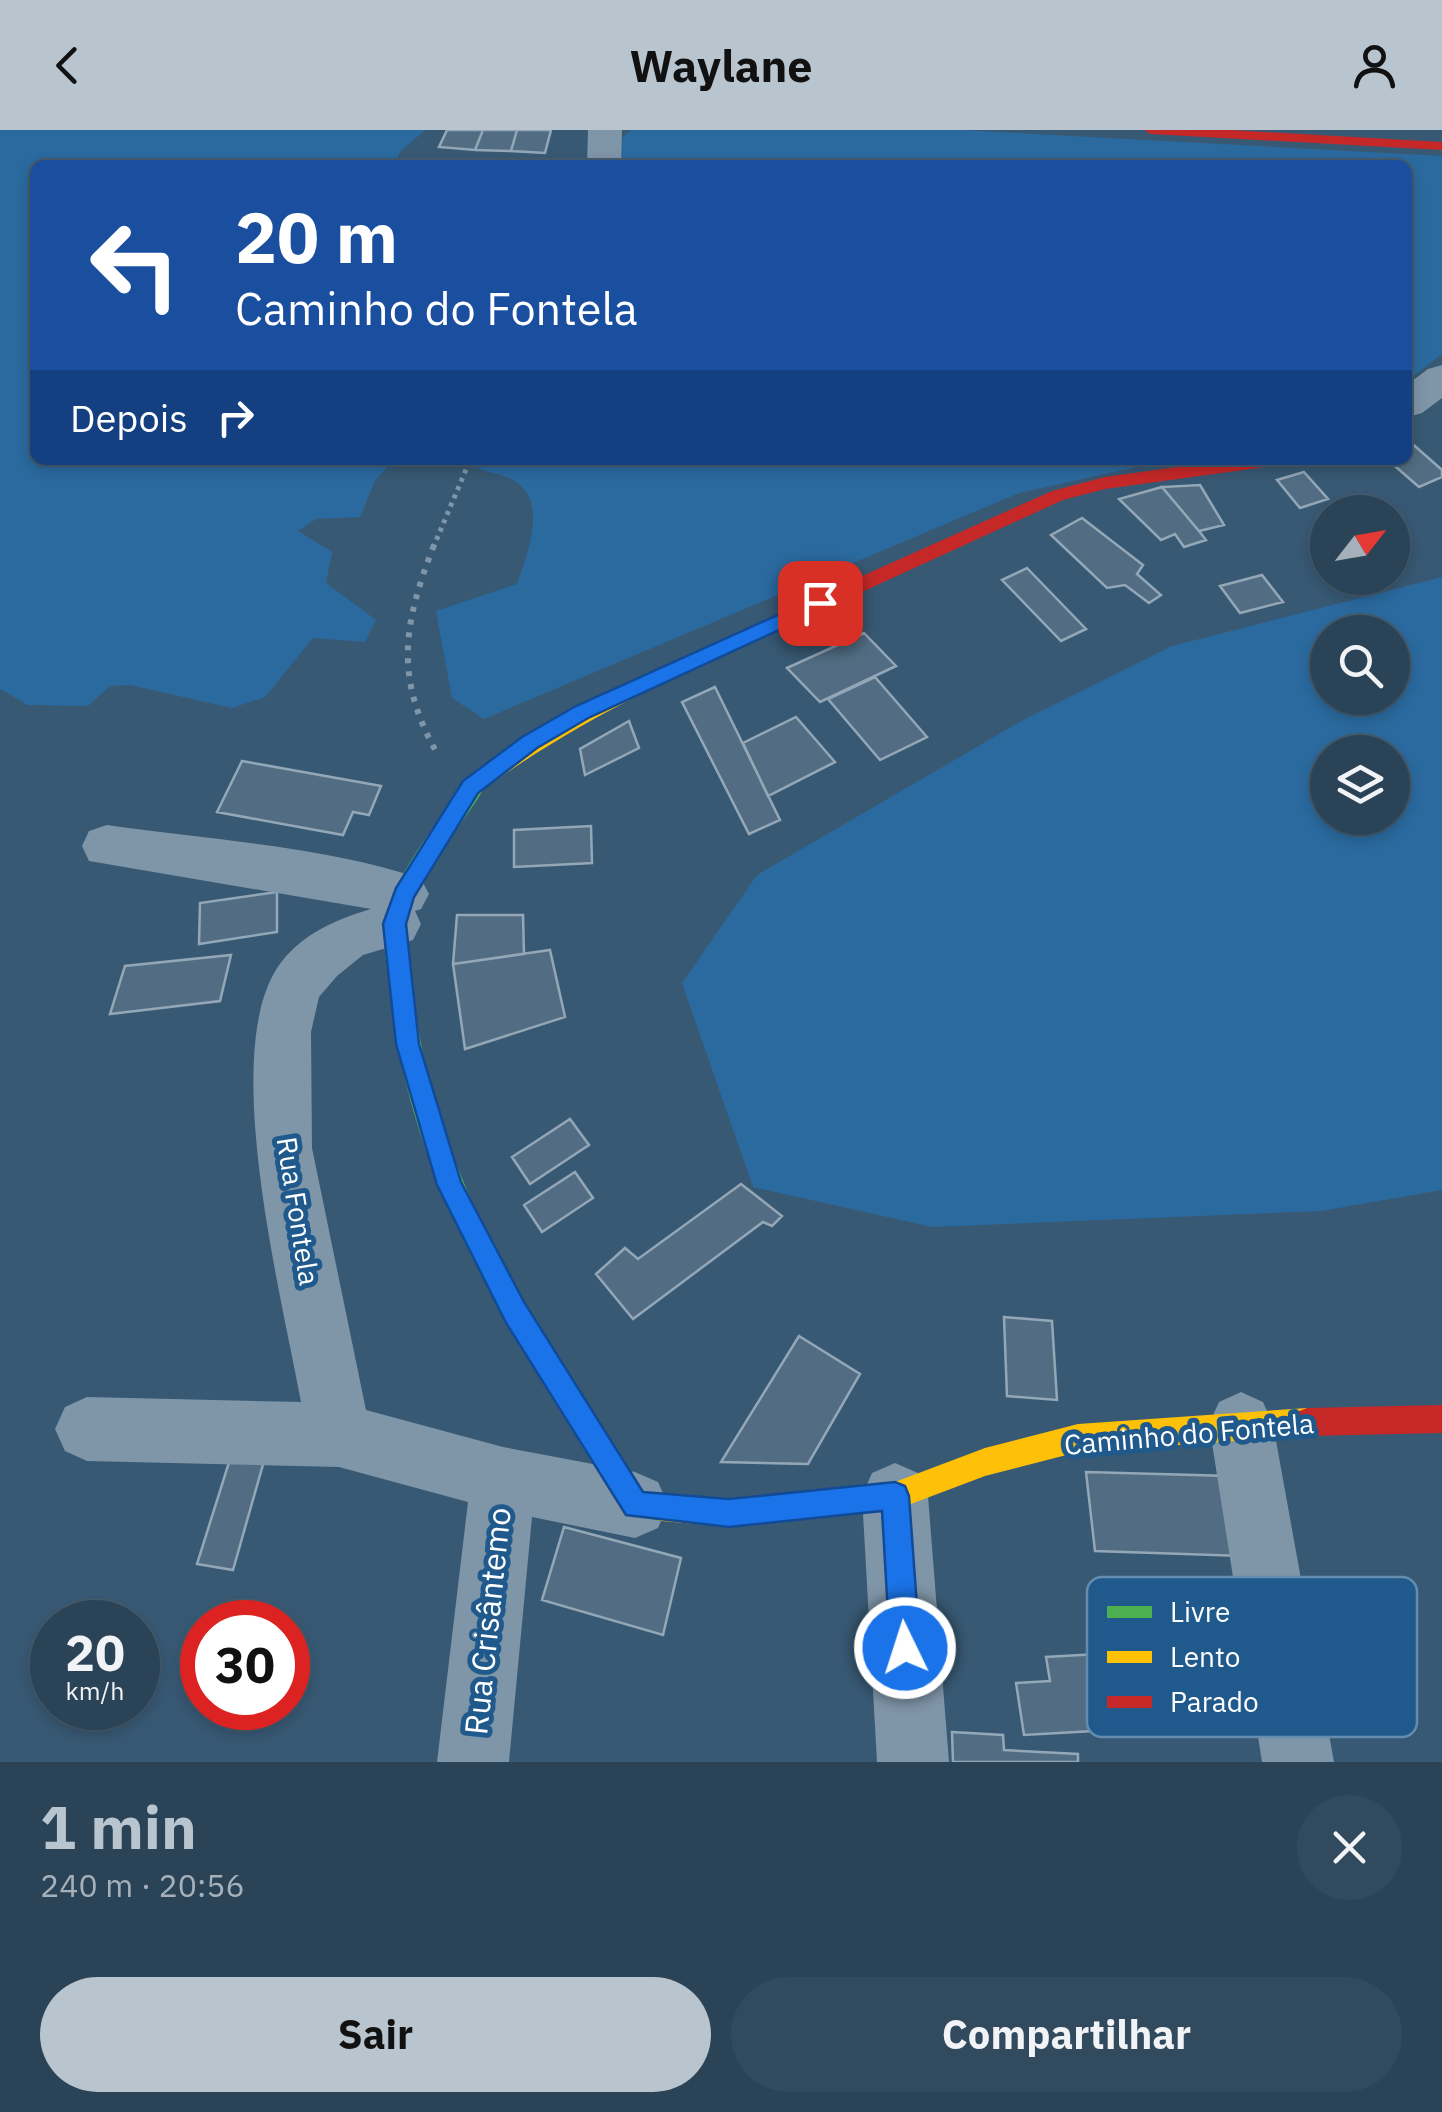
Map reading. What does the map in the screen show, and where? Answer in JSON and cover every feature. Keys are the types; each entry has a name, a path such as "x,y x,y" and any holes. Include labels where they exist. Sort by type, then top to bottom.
{"street":[{"path":"604,160 605,130"},
{"path":"1150,130 1442,146"},
{"path":"1412,401 1442,378"},
{"path":"636,1505 514,1312 449,1185 408,1044 399,909 471,787 530,742 583,712 1058,495 1105,483 1236,465"},
{"path":"107,846 325,878 399,909"},
{"name":"Rua Fontela","path":"339,1435 283,1148 284,1032 294,987 318,960 346,938 399,909"},
{"name":"Caminho do Fontela","path":"636,1505 729,1513 895,1496 985,1462 1078,1438 1241,1424 1442,1419"},
{"path":"1241,1424 1267,1577"},
{"path":"87,1429 339,1435 503,1480 636,1505"},
{"name":"Rua Crisântemo","path":"473,1762 503,1480"},
{"path":"895,1496 912,1762"},
{"path":"1294,1737 1298,1762"}],"path":[{"path":"468,465 421,571 406,641 410,686 421,732 447,767 471,787"}],"shaded area":[{"path":"0,130 425,130 400,152 397,160 30,160 30,465 389,465 375,481 360,517 316,519 298,531 332,552 326,583 376,620 365,642 313,638 265,697 232,708 130,685 110,686 88,706 28,705 0,689"},
{"path":"632,130 961,130 1442,156 1442,354 1412,377 1412,160 618,160 623,137"},
{"path":"479,465 1155,465 1019,493 484,719 452,698 436,611 517,584 533,517 527,493 518,483 479,469"},
{"path":"1442,577 1442,1190 1321,1211 932,1227 753,1187 682,983 757,875 1025,719 1172,646 1372,595 1410,595 1410,585"}],"building":[{"path":"447,130 483,130 475,150 439,147"},
{"path":"483,130 517,130 511,151 475,150"},
{"path":"517,130 551,130 545,153 511,151"},
{"path":"1412,444 1442,470 1442,477 1419,487 1394,465 1412,465"},
{"path":"1304,472 1324,495 1310,495 1310,505 1300,508 1277,480"},
{"path":"1200,485 1224,525 1199,531 1162,487"},
{"path":"1162,487 1206,540 1184,547 1175,534 1161,540 1119,499"},
{"path":"1082,518 1143,565 1137,574 1161,595 1149,603 1125,585 1107,588 1051,535"},
{"path":"1027,568 1086,629 1061,641 1002,580"},
{"path":"1262,575 1283,602 1240,613 1220,586"},
{"path":"864,633 896,666 820,702 787,668"},
{"path":"875,677 927,737 880,760 828,699"},
{"path":"715,687 780,820 749,834 682,702"},
{"path":"796,717 835,762 768,796 743,743"},
{"path":"629,721 639,748 585,775 580,749"},
{"path":"242,761 381,786 369,815 353,812 343,835 217,812"},
{"path":"591,826 592,863 514,867 514,830"},
{"path":"277,892 277,932 199,944 200,903"},
{"path":"457,915 523,915 524,954 453,964"},
{"path":"550,950 565,1017 465,1049 453,964"},
{"path":"231,955 220,1001 110,1014 125,966"},
{"path":"570,1119 589,1145 530,1184 512,1157"},
{"path":"575,1172 593,1198 542,1232 524,1205"},
{"path":"741,1184 782,1216 772,1226 763,1222 633,1319 596,1274 625,1248 638,1259"},
{"path":"1004,1317 1052,1321 1057,1400 1007,1396"},
{"path":"799,1336 860,1374 808,1464 721,1462"},
{"path":"231,1456 264,1461 233,1570 197,1564"},
{"path":"1086,1472 1230,1476 1243,1556 1095,1551"},
{"path":"564,1527 681,1558 663,1635 542,1600"},
{"path":"1087,1655 1087,1731 1024,1735 1016,1683 1050,1681 1046,1657"},
{"path":"952,1732 1003,1735 1004,1750 1078,1754 1078,1762 953,1762"}],"traffic: fast":[{"path":"477,783 403,894 395,924 407,1044 449,1185 514,1312 635,1505 662,1507"}],"traffic: slow":[{"path":"477,783 596,707 811,607"},
{"path":"662,1507 729,1513 895,1496 985,1462 1078,1438 1307,1422"}],"traffic: jam":[{"path":"1151,130 1442,146"},
{"path":"811,607 1058,495 1105,483 1236,465"},
{"path":"1307,1422 1442,1419"}],"route":[{"path":"820,603 583,712 530,742 471,787 404,894 395,924 408,1044 449,1185 514,1312 636,1505 729,1513 895,1496 905,1648"}]}
